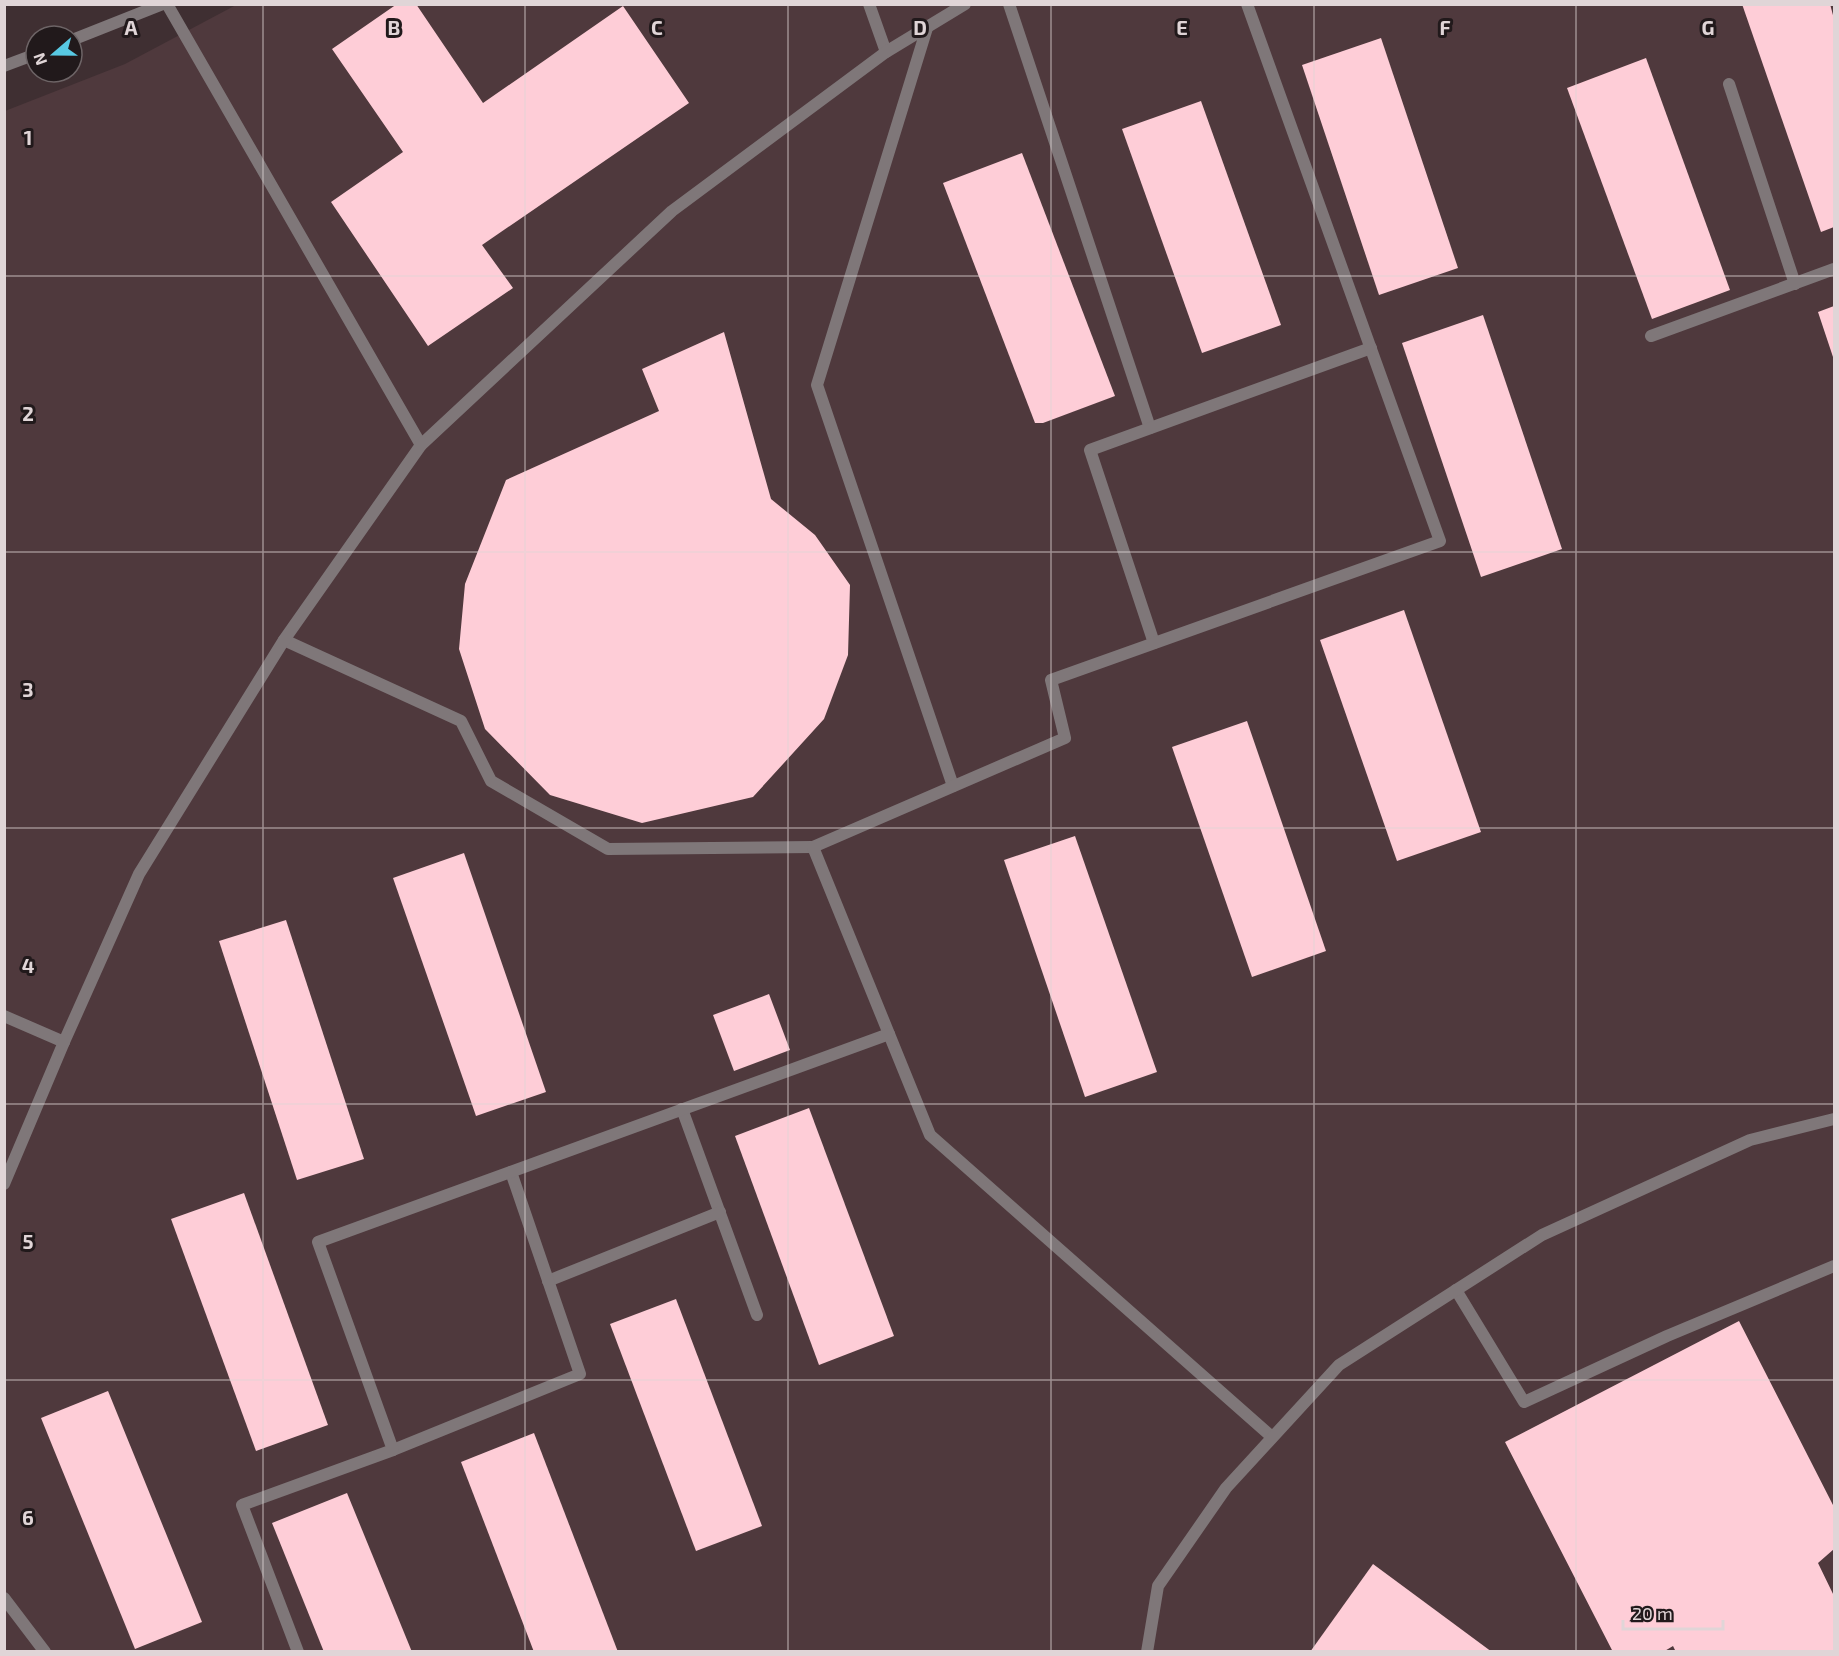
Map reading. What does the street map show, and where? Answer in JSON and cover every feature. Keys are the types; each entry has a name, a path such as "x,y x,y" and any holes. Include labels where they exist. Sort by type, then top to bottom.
{"street":[{"path":"84,35 165,4 421,445"},
{"path":"869,4 886,52"},
{"path":"4,1184 139,874 284,640 421,445 672,211 886,52 965,4"},
{"path":"1009,4 1150,428"},
{"path":"284,640 460,721 491,781 608,849 813,847 1065,738 1052,680 1440,541 1247,4"},
{"path":"927,28 817,385 953,786"},
{"path":"4,66 24,58"},
{"path":"1729,84 1795,284"},
{"path":"1651,336 1834,270"},
{"path":"1154,643 1089,450 1371,348"},
{"path":"813,847 930,1135 1272,1437"},
{"path":"4,1016 64,1042"},
{"path":"393,1450 318,1242 888,1034"},
{"path":"682,1109 757,1315"},
{"path":"1147,1652 1158,1586 1226,1488 1339,1365 1542,1235 1750,1140 1834,1119"},
{"path":"298,1652 242,1505 393,1450 580,1374 511,1172"},
{"path":"548,1281 720,1212"},
{"path":"1456,1290 1524,1402 1667,1336 1834,1266"},
{"path":"4,1598 45,1652"}],"shaded area":[{"path":"236,5 1834,5 1834,1651 5,1652 5,111 74,84 84,84 84,80 125,64"}],"building":[{"path":"397,4 416,4 483,103 623,6 689,103 482,245 513,288 428,346 331,202 403,152 332,49"},
{"path":"1742,4 1830,4 1834,19 1834,227 1821,232"},
{"path":"1381,38 1458,268 1379,295 1302,65"},
{"path":"1646,58 1730,290 1652,319 1567,88"},
{"path":"1201,101 1281,325 1202,353 1122,129"},
{"path":"1022,153 1115,396 1043,423 1035,423 943,183"},
{"path":"1834,306 1834,360 1818,312"},
{"path":"1483,315 1562,549 1481,577 1402,343"},
{"path":"724,332 771,499 815,535 850,585 848,655 824,719 753,797 642,823 550,795 485,729 459,649 465,584 506,480 659,411 642,369"},
{"path":"1404,610 1481,832 1397,861 1320,640"},
{"path":"1247,721 1326,951 1252,977 1172,747"},
{"path":"1075,836 1157,1072 1085,1097 1004,860"},
{"path":"464,853 546,1092 476,1116 393,878"},
{"path":"286,920 364,1159 297,1180 219,941"},
{"path":"769,994 790,1050 734,1071 713,1015"},
{"path":"809,1108 894,1336 819,1365 735,1136"},
{"path":"244,1193 328,1425 256,1451 171,1219"},
{"path":"676,1299 762,1526 696,1551 610,1324"},
{"path":"1739,1321 1834,1507 1834,1549 1818,1563 1834,1596 1834,1652 1676,1652 1673,1646 1663,1652 1613,1652 1505,1442"},
{"path":"108,1391 202,1622 135,1649 41,1418"},
{"path":"534,1433 618,1652 534,1652 461,1462"},
{"path":"347,1493 412,1652 324,1652 272,1523"},
{"path":"1373,1564 1492,1652 1310,1652"}]}
